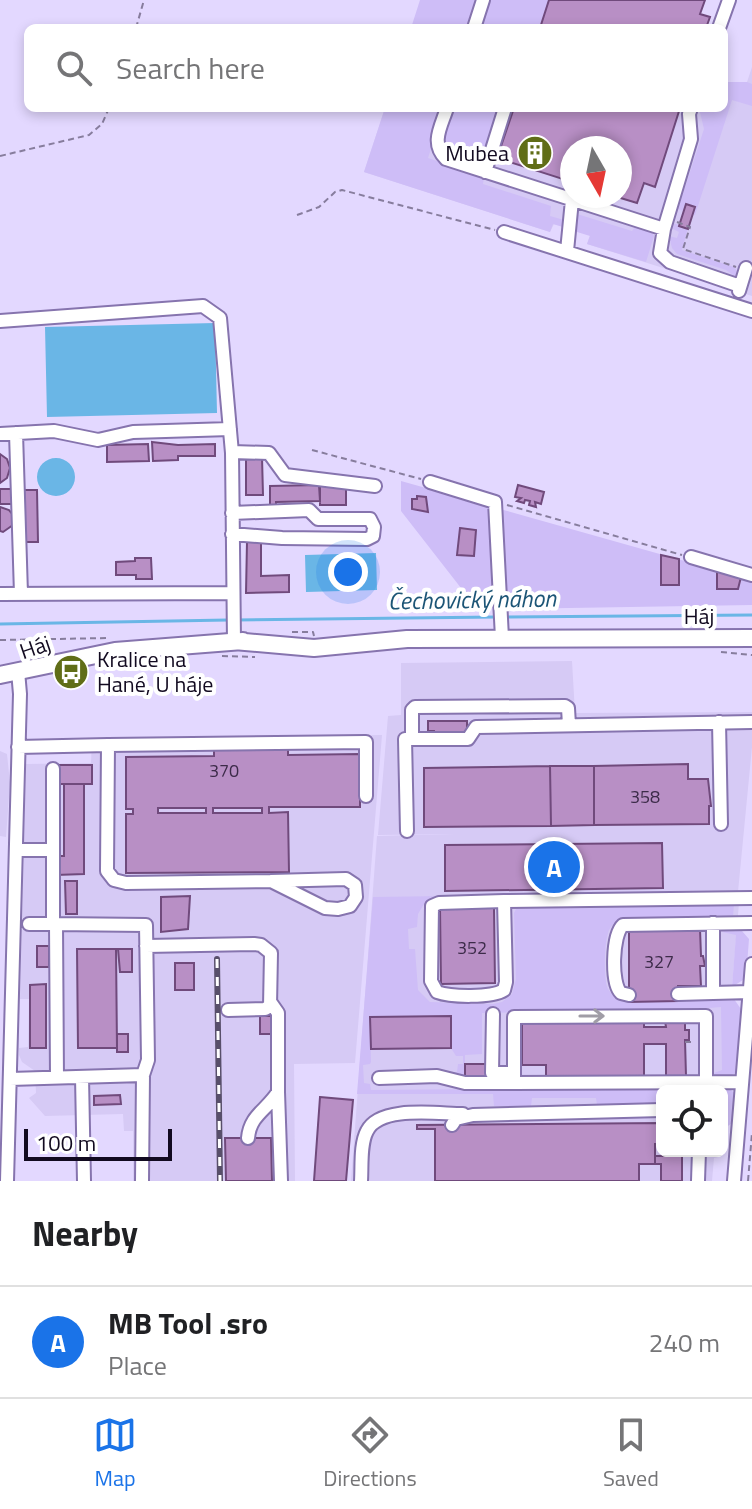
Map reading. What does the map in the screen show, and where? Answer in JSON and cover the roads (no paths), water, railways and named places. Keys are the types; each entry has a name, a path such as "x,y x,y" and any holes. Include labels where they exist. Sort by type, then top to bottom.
{"main road":[{"name":"Háj","path":"18,671 233,627 314,637 407,639 501,623 752,638"},
{"path":"0,675 18,671"}],"street":[{"path":"475,24 483,0"},
{"path":"720,24 729,0"},
{"path":"446,112 436,142 446,159 560,196"},
{"path":"485,172 504,112"},
{"path":"652,278 691,139 690,112"},
{"path":"567,251 571,208"},
{"path":"597,208 664,229"},
{"path":"504,232 752,311"},
{"path":"660,253 670,262 740,286"},
{"path":"735,305 742,270"},
{"path":"0,321 203,306 220,318 232,452 233,627"},
{"path":"0,434 54,431 98,440 133,432 230,429"},
{"path":"16,433 21,594"},
{"path":"232,452 269,453 285,475 375,486"},
{"path":"430,482 495,502 501,623"},
{"path":"232,513 309,510 318,519 370,519 374,527 373,536 367,539 232,534"},
{"path":"317,538 318,519"},
{"path":"691,557 752,575"},
{"path":"0,594 233,593"},
{"name":"Háj","path":"7,1181 20,694 18,671"},
{"path":"412,739 412,710 415,707 565,706 568,708 569,725"},
{"path":"719,722 721,824"},
{"path":"407,831 405,739 468,739 476,727 752,722"},
{"path":"18,747 366,742 366,796"},
{"path":"108,745 107,871 111,879 126,883 271,881 348,880 356,887 356,897 346,908 329,909 271,881"},
{"path":"53,769 57,1078"},
{"path":"16,850 53,850"},
{"path":"504,901 504,990 494,994 447,995 437,992 431,981 432,906 439,903 504,901 752,898"},
{"path":"713,923 713,993"},
{"path":"629,995 621,993 616,987 615,939 620,927 625,924 752,923"},
{"path":"29,924 146,925 148,1060 143,1075 142,1181"},
{"path":"146,946 261,945 271,953 271,1003 278,1013 281,1181"},
{"path":"734,1181 750,1018 752,964"},
{"path":"678,994 750,992"},
{"path":"228,1010 265,1009 271,1003"},
{"path":"493,1014 490,1073 514,1078"},
{"path":"514,1078 514,1017 658,1022 685,1016 706,1016 706,1082"},
{"path":"10,1079 143,1075"},
{"path":"379,1078 437,1076 465,1083 514,1078 742,1082"},
{"path":"82,1077 84,1181"},
{"path":"248,1138 253,1118 278,1092"},
{"path":"361,1181 364,1138 377,1120 395,1114 656,1110"},
{"path":"452,1125 456,1119 473,1115"},
{"path":"728,1136 737,1135"},
{"path":"698,1181 699,1157"}],"water":[{"path":"215,323 217,413 47,417 45,327"},
{"path":"56,458 70,463 75,477 70,491 56,496 42,491 37,477 42,463"},
{"path":"376,553 377,590 306,592 305,555"}],"waterway":[{"name":"Čechovický náhon","path":"504,617 752,615"},
{"name":"Čechovický náhon","path":"236,620 496,617"},
{"name":"Čechovický náhon","path":"0,624 228,620"}],"railway":[{"path":"217,959 220,1181"}],"place":[{"name":"Mubea","path":"535,153"},
{"name":"Kralice na Hané, U háje","path":"71,672"},
{"name":"MB Tool .sro","path":"554,867"}]}
